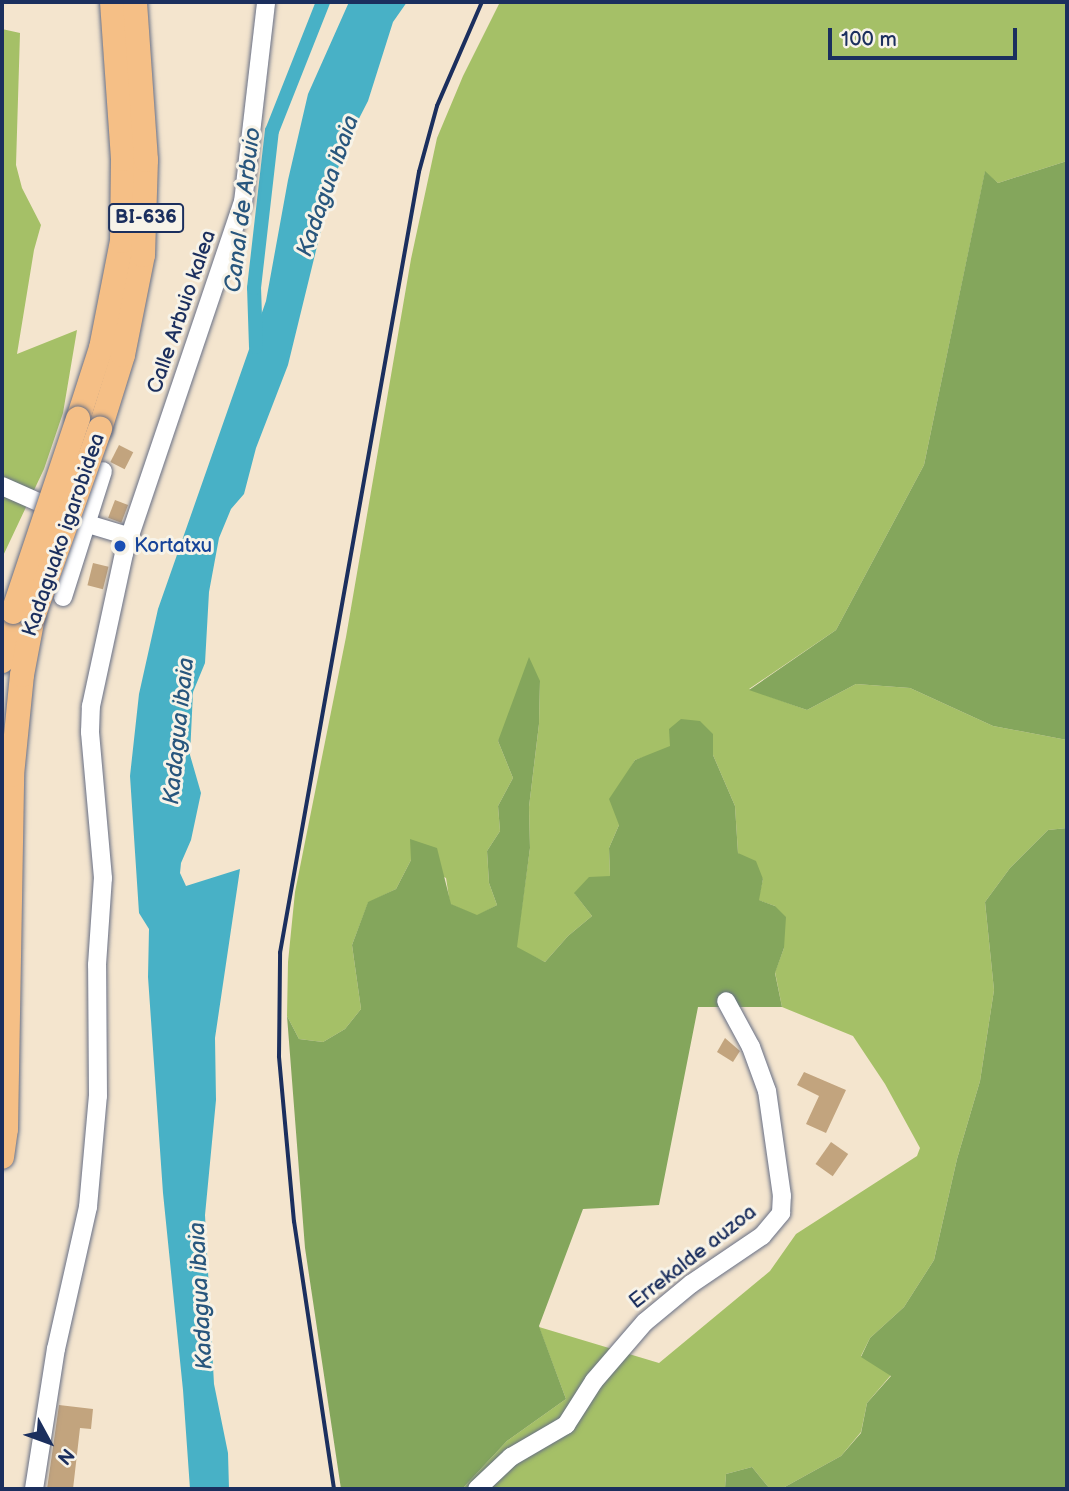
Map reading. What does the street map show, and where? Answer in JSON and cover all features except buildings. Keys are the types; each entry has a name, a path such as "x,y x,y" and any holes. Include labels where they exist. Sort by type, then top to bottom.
{"highway":[{"name":"Kadaguako igarobidea","path":"89,424 122,241 123,159 112,2"},
{"name":"Kadaguako igarobidea","path":"2,661 23,614 89,424 122,355 144,255 146,160 135,2"},
{"name":"Kadaguako igarobidea","path":"2,1157 6,1129 12,775 22,675 23,614"}],"street":[{"name":"Calle Arbuio kalea","path":"34,1489 48,1391 88,1207 98,1096 97,965 103,867 90,732 91,706 113,599 131,537 243,202 257,95 264,8"},
{"path":"64,597 103,471"},
{"path":"2,486 88,524 131,537"},
{"name":"Errekalde auzoa","path":"477,1489 511,1457 566,1425 594,1381 645,1322 691,1284 762,1236 781,1213 782,1196 767,1091 751,1047 726,1001"}],"green space":[{"path":"500,2 1067,2 1067,161 998,183 985,172 924,465 836,630 749,689 807,710 856,684 910,688 993,726 1067,740 1067,828 1048,830 1010,868 985,902 994,990 980,1081 957,1159 934,1260 904,1307 870,1338 861,1356 891,1375 867,1403 861,1432 841,1456 781,1489 770,1489 752,1467 726,1474 725,1489 462,1489 507,1441 566,1399 539,1327 659,1363 770,1271 796,1234 917,1156 920,1148 885,1084 853,1036 782,1007 775,972 784,948 775,906 758,900 763,879 738,853 735,806 713,755 713,734 635,760 624,779 619,825 609,848 610,876 575,894 592,916 568,936 545,962 516,948 530,848 529,807 539,724 540,681 498,741 513,778 498,806 500,831 487,851 489,883 497,905 477,916 450,904 446,878 411,860 396,889 368,903 352,945 361,1009 345,1029 323,1042 299,1039 287,1016 288,962 295,892 346,637 411,259 437,138 463,76"},
{"path":"2,29 20,33 16,165 22,188 41,225 34,250 17,354 77,330 63,413 44,469 2,558"},
{"path":"1067,161 1067,740 993,726 910,688 856,684 807,710 749,690 836,630 924,465 985,171 998,183"},
{"path":"529,657 540,681 539,724 529,807 530,848 517,947 545,962 568,936 592,916 574,893 589,877 610,876 609,848 619,825 609,799 635,760 670,746 669,729 681,719 700,721 713,734 713,755 735,806 738,853 756,861 763,879 759,900 775,906 786,917 784,948 775,973 782,1007 698,1007 659,1205 583,1209 539,1326 566,1399 507,1441 462,1489 341,1489 305,1248 287,1016 299,1039 323,1042 345,1029 361,1009 352,945 368,902 396,889 411,860 410,839 437,848 451,904 477,915 497,905 489,883 487,851 500,831 498,806 513,778 498,741"},
{"path":"1067,828 1067,1489 781,1489 841,1456 861,1433 867,1403 891,1376 861,1357 870,1338 904,1307 934,1260 957,1159 980,1081 994,990 985,902 1010,868 1048,830"},
{"path":"752,1467 770,1489 725,1489 726,1474"}],"water":[{"name":"Kadagua ibaia","path":"349,2 407,2 393,22 368,101 349,138 332,185 288,365 256,448 244,494 231,509 219,538 209,592 205,663 193,692 190,755 201,793 191,840 181,863 180,873 186,886 240,869 215,1038 216,1100 205,1215 214,1384 228,1453 229,1489 190,1489 163,1193 148,977 149,929 139,913 130,776 139,694 158,609 266,301 288,180 308,94"}],"waterway":[{"name":"Canal de Arbuio","path":"256,347 254,288 272,131 323,2"}],"railway":[{"path":"334,1489 294,1222 279,1057 280,953 419,172 437,106 482,2"}],"place":[{"name":"Kortatxu","path":"120,546"}]}
